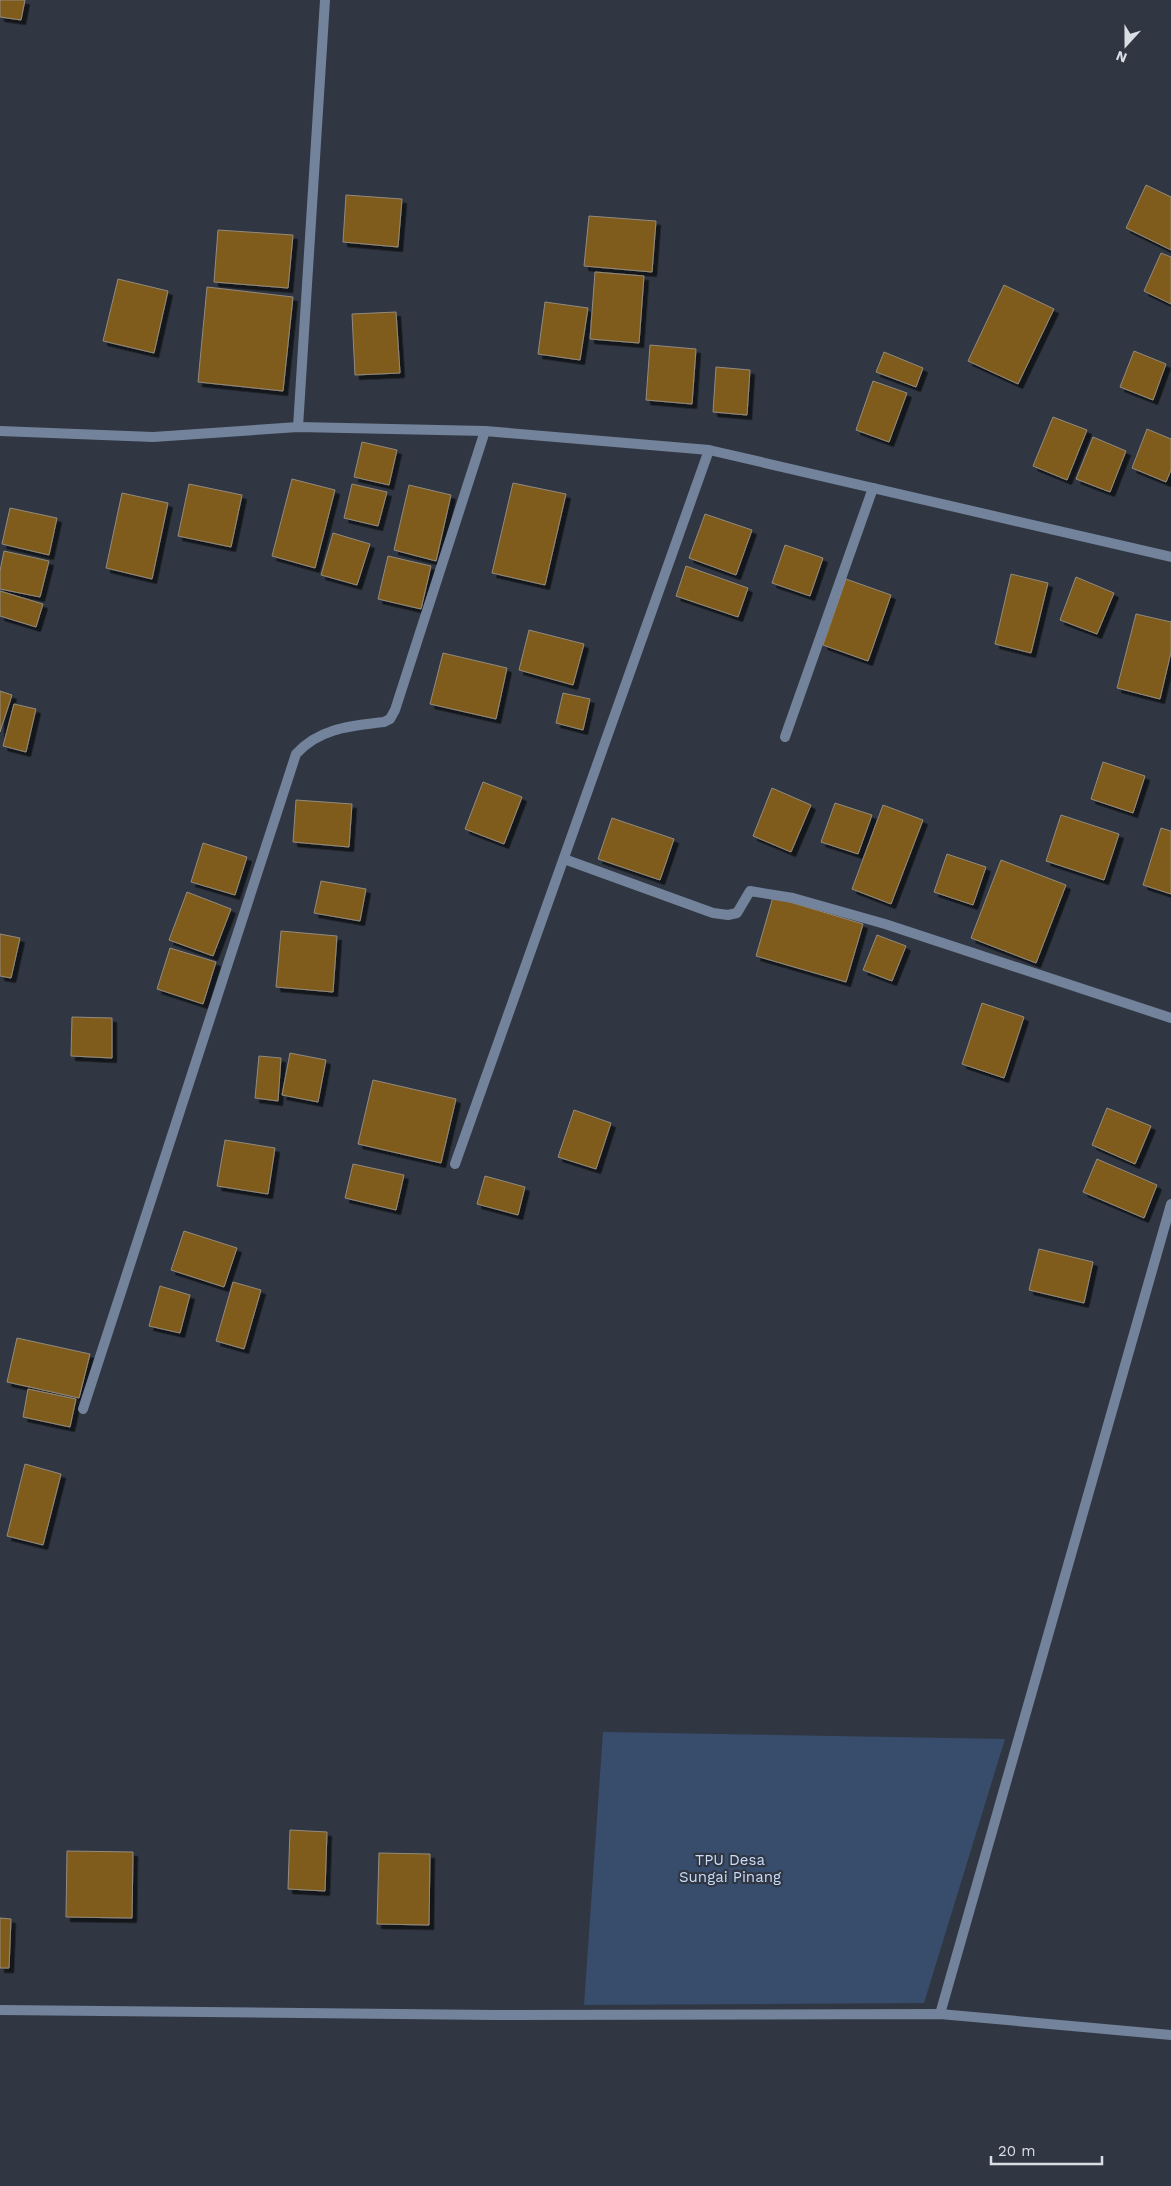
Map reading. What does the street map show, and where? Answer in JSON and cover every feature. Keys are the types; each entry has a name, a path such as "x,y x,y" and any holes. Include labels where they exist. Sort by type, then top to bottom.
{"street":[{"path":"298,427 325,0"},
{"path":"0,431 153,436 298,427 485,431 709,450 1171,557"},
{"path":"83,1409 296,754 315,737 341,727 384,722 390,719 395,710 485,431"},
{"path":"455,1164 709,450"},
{"path":"785,737 873,488"},
{"path":"564,858 713,913 728,916 737,913 750,890 793,898 885,924 1171,1018"},
{"path":"940,2014 1171,1204"},
{"path":"0,2010 485,2015 940,2014 1171,2035"}],"green space":[{"name":"TPU Desa Sungai Pinang","path":"603,1732 1005,1739 924,2003 584,2005"}],"building":[{"path":"0,0 25,0 21,20 0,17"},
{"path":"1146,185 1171,197 1171,250 1126,228"},
{"path":"346,195 402,199 398,247 343,242"},
{"path":"589,216 656,221 652,272 584,266"},
{"path":"218,230 293,235 288,288 214,282"},
{"path":"1161,253 1171,257 1171,304 1144,291"},
{"path":"595,272 644,276 639,343 590,339"},
{"path":"118,279 168,291 154,353 103,341"},
{"path":"1004,285 1054,309 1018,384 968,361"},
{"path":"207,287 293,297 283,391 198,382"},
{"path":"545,302 588,308 580,360 538,354"},
{"path":"396,312 400,373 355,375 352,314"},
{"path":"650,345 696,349 692,404 646,400"},
{"path":"1134,351 1166,364 1153,400 1120,387"},
{"path":"884,352 923,368 916,387 876,372"},
{"path":"716,367 750,370 747,415 713,412"},
{"path":"873,381 907,393 889,442 856,430"},
{"path":"1053,417 1087,430 1067,480 1033,466"},
{"path":"1147,429 1171,439 1171,470 1166,482 1132,468"},
{"path":"1093,437 1126,451 1110,492 1076,479"},
{"path":"362,442 397,450 389,485 354,477"},
{"path":"292,479 335,490 315,568 272,556"},
{"path":"513,483 566,494 545,585 492,573"},
{"path":"189,484 242,495 231,547 178,536"},
{"path":"352,484 387,492 378,526 344,518"},
{"path":"409,485 451,495 436,561 394,550"},
{"path":"122,493 168,503 152,579 106,568"},
{"path":"10,508 57,518 49,555 2,544"},
{"path":"705,514 752,530 736,575 689,558"},
{"path":"333,533 370,544 357,585 321,575"},
{"path":"785,545 823,558 810,596 772,583"},
{"path":"4,551 49,561 40,597 0,589 0,571"},
{"path":"388,556 431,566 421,609 378,599"},
{"path":"686,566 748,588 738,617 676,596"},
{"path":"1011,574 1048,583 1031,653 995,644"},
{"path":"1076,577 1114,593 1097,634 1060,620"},
{"path":"846,579 891,595 868,661 823,645"},
{"path":"0,591 43,604 36,627 0,616"},
{"path":"1136,614 1171,622 1171,652 1160,699 1117,688"},
{"path":"529,630 584,644 573,685 519,670"},
{"path":"443,653 507,668 496,719 430,704"},
{"path":"0,691 12,695 0,732"},
{"path":"563,693 590,699 583,730 556,723"},
{"path":"14,704 36,709 26,752 3,746"},
{"path":"1103,762 1145,776 1133,813 1091,799"},
{"path":"483,782 522,797 504,844 465,829"},
{"path":"772,788 811,805 791,852 753,836"},
{"path":"296,800 352,804 349,847 293,842"},
{"path":"835,803 872,815 858,854 821,842"},
{"path":"883,805 923,820 891,904 852,889"},
{"path":"1061,815 1119,834 1104,880 1046,861"},
{"path":"612,818 674,839 660,880 598,859"},
{"path":"1161,828 1171,831 1171,894 1143,885"},
{"path":"203,843 247,857 235,895 191,882"},
{"path":"947,854 986,867 973,905 934,892"},
{"path":"1001,860 1066,885 1036,963 971,938"},
{"path":"321,881 366,889 360,921 314,913"},
{"path":"187,892 231,909 213,956 169,940"},
{"path":"773,897 863,924 846,982 756,956"},
{"path":"281,931 337,936 333,992 276,987"},
{"path":"0,934 20,938 11,978 0,976"},
{"path":"877,935 906,946 892,981 863,970"},
{"path":"170,948 216,962 203,1004 157,989"},
{"path":"982,1003 1024,1017 1004,1078 962,1064"},
{"path":"72,1017 112,1018 112,1058 71,1056"},
{"path":"290,1053 326,1060 318,1102 282,1095"},
{"path":"259,1056 281,1058 278,1101 255,1098"},
{"path":"373,1080 456,1099 441,1163 358,1144"},
{"path":"1107,1108 1151,1126 1135,1164 1092,1145"},
{"path":"574,1110 611,1123 596,1169 558,1157"},
{"path":"225,1140 275,1148 268,1194 217,1186"},
{"path":"1097,1159 1157,1185 1144,1218 1083,1192"},
{"path":"353,1164 404,1175 396,1210 345,1198"},
{"path":"485,1176 525,1187 518,1215 477,1204"},
{"path":"184,1231 237,1248 224,1287 171,1270"},
{"path":"1039,1249 1093,1262 1084,1303 1029,1290"},
{"path":"233,1282 261,1290 244,1349 216,1341"},
{"path":"160,1286 190,1295 180,1333 149,1326"},
{"path":"17,1338 90,1354 79,1398 7,1382"},
{"path":"28,1389 76,1399 70,1427 23,1417"},
{"path":"25,1464 61,1474 43,1545 7,1536"},
{"path":"290,1830 327,1832 325,1891 288,1889"},
{"path":"67,1851 133,1852 132,1918 66,1917"},
{"path":"379,1853 430,1854 429,1925 377,1924"},
{"path":"0,1918 11,1919 9,1968 0,1968"}]}
